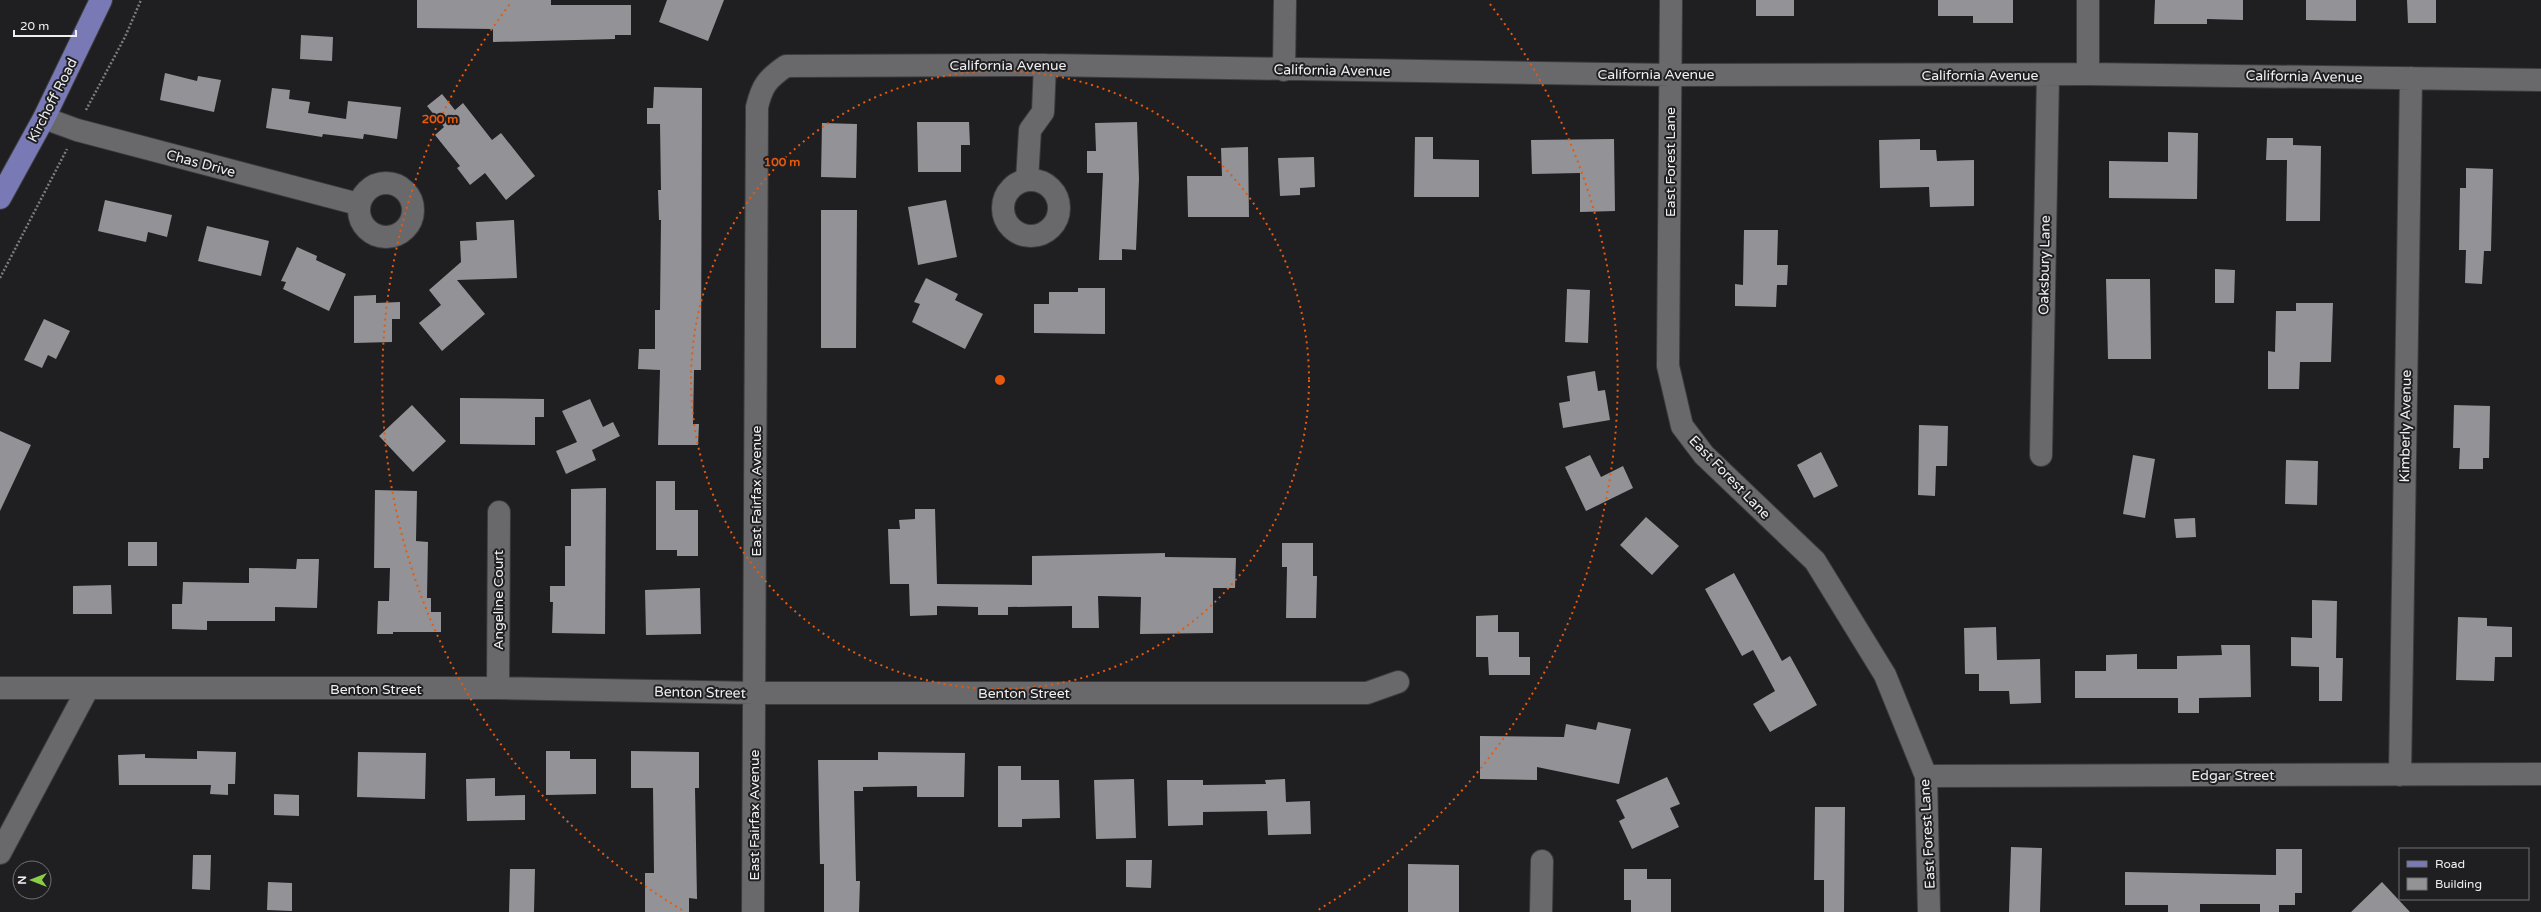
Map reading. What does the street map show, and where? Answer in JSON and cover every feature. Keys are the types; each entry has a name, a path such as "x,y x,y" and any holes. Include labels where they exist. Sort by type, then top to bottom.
{"main road":[{"name":"Kirchoff Road","path":"0,198 44,118 101,0"}],"street":[{"path":"1284,70 1285,0"},
{"name":"East Forest Lane","path":"1671,0 1668,366 1682,426 1704,455 1815,561 1885,675 1926,776 1930,912"},
{"path":"2088,0 2088,74"},
{"name":"California Avenue","path":"774,74 786,66 801,64 1045,65 1671,75 2088,74 2541,80"},
{"path":"1028,180 1030,130 1043,112 1045,65"},
{"name":"East Fairfax Avenue","path":"753,912 757,108 761,88 774,74"},
{"name":"Oaksbury Lane","path":"2041,455 2048,75"},
{"name":"Kimberly Avenue","path":"2400,775 2411,78"},
{"name":"Chas Drive","path":"44,118 84,132 358,204"},
{"name":"Angeline Court","path":"498,688 499,512"},
{"name":"Benton Street","path":"0,688 87,690 498,688 755,693 1367,693 1398,682"},
{"path":"0,853 87,690"},
{"name":"Edgar Street","path":"1926,776 2541,774"},
{"path":"1541,912 1542,861"}],"path":[{"path":"84,114 125,37 141,0"},
{"path":"0,278 69,144"}],"building":[{"path":"417,0 551,0 551,5 631,5 631,35 615,35 615,39 493,42 493,29 417,28"},
{"path":"667,0 724,0 708,41 659,22"},
{"path":"1756,0 1794,0 1794,16 1756,16"},
{"path":"1938,0 2013,0 2013,23 1973,23 1973,16 1938,16"},
{"path":"2155,0 2243,0 2243,20 2207,19 2207,24 2154,24"},
{"path":"2306,0 2356,0 2356,21 2306,20"},
{"path":"2407,0 2436,0 2436,23 2408,23"},
{"path":"301,35 333,37 332,61 300,59"},
{"path":"165,73 197,81 198,76 221,80 214,112 160,100"},
{"path":"654,87 702,88 701,370 694,370 693,424 699,424 698,445 658,445 660,370 638,369 639,349 655,349 655,310 660,310 661,220 659,220 658,190 661,190 660,124 647,124 647,108 653,108"},
{"path":"272,88 290,90 289,99 310,102 308,113 346,119 348,101 401,107 397,139 364,134 363,139 323,134 322,137 266,128"},
{"path":"442,94 455,110 463,103 492,140 501,133 535,176 506,200 485,173 470,185 457,168 460,166 435,135 444,127 427,106"},
{"path":"917,122 969,122 970,145 961,145 961,172 918,172"},
{"path":"1137,122 1139,179 1136,250 1122,249 1122,260 1099,260 1103,173 1087,173 1087,151 1096,151 1095,123"},
{"path":"822,123 857,124 856,178 821,177"},
{"path":"2168,132 2198,133 2197,199 2109,198 2109,161 2168,162"},
{"path":"1415,137 1433,137 1433,159 1479,160 1479,197 1414,197"},
{"path":"2267,138 2293,138 2293,145 2321,146 2320,221 2286,221 2287,160 2266,160"},
{"path":"1614,139 1615,211 1580,212 1580,173 1532,174 1531,140"},
{"path":"1920,139 1920,150 1936,150 1937,161 1974,160 1974,206 1930,207 1929,187 1880,188 1879,140"},
{"path":"1248,147 1249,217 1188,217 1187,176 1222,176 1221,148"},
{"path":"1314,157 1315,187 1300,188 1300,195 1280,196 1278,158"},
{"path":"2466,168 2493,169 2491,251 2484,251 2482,284 2465,283 2466,250 2459,250 2460,188 2466,188"},
{"path":"105,200 172,215 167,237 148,232 146,242 98,231"},
{"path":"946,200 957,257 918,265 908,207"},
{"path":"821,210 857,210 856,348 821,348"},
{"path":"514,220 517,278 457,280 485,314 442,351 419,323 441,305 429,290 461,262 460,241 477,240 476,222"},
{"path":"207,226 269,241 261,276 198,261"},
{"path":"1744,230 1778,230 1777,265 1788,265 1787,285 1777,285 1776,307 1735,306 1735,284 1743,285"},
{"path":"297,247 317,256 316,260 346,274 329,311 283,289 286,282 281,281"},
{"path":"2215,269 2235,270 2234,303 2215,303"},
{"path":"926,278 958,294 955,300 983,314 965,349 912,322 920,304 914,302"},
{"path":"2106,279 2150,279 2151,359 2108,359"},
{"path":"1078,288 1105,288 1105,334 1034,333 1034,304 1049,304 1049,292 1078,292"},
{"path":"1567,289 1590,290 1588,343 1565,342"},
{"path":"376,295 376,303 400,302 400,319 392,319 392,342 354,343 354,296"},
{"path":"2296,303 2333,303 2331,362 2300,362 2299,389 2268,389 2268,351 2275,352 2276,311 2296,311"},
{"path":"44,319 70,331 56,359 48,355 42,368 24,360"},
{"path":"1595,371 1598,391 1605,390 1610,420 1563,428 1559,403 1570,401 1567,376"},
{"path":"460,398 544,399 544,417 535,417 535,445 460,444"},
{"path":"590,399 603,427 613,422 620,436 592,450 596,460 566,474 556,451 577,442 562,411"},
{"path":"412,405 446,441 413,472 379,436"},
{"path":"2454,405 2490,406 2489,458 2483,458 2483,469 2459,469 2460,448 2453,448"},
{"path":"1919,425 1948,426 1947,466 1936,466 1935,496 1918,495"},
{"path":"0,431 31,445 0,511"},
{"path":"1821,452 1838,486 1814,498 1797,465"},
{"path":"1590,455 1601,477 1623,466 1633,488 1586,511 1565,467"},
{"path":"2133,455 2155,459 2145,518 2123,514"},
{"path":"2286,460 2318,461 2317,505 2285,504"},
{"path":"656,481 675,481 675,510 698,510 698,556 677,556 677,550 656,550"},
{"path":"606,488 605,634 552,633 553,602 550,602 550,586 565,586 565,546 571,546 571,489"},
{"path":"375,490 417,491 416,541 428,542 427,598 431,598 431,612 441,612 441,632 393,632 393,634 377,634 378,601 389,601 390,568 374,568"},
{"path":"915,509 935,509 937,584 1032,585 1032,556 1165,553 1165,557 1236,558 1235,588 1213,588 1213,633 1140,634 1141,597 1098,596 1099,628 1072,628 1072,606 1008,607 1008,615 978,615 978,607 937,606 937,615 910,616 909,584 890,584 888,529 900,529 899,520 915,519"},
{"path":"1646,517 1679,546 1652,575 1620,545"},
{"path":"2195,518 2196,537 2176,538 2174,519"},
{"path":"128,542 157,542 157,566 128,566"},
{"path":"1282,543 1313,543 1313,576 1317,576 1316,618 1286,618 1287,567 1282,567"},
{"path":"297,559 319,559 317,608 275,607 275,621 207,621 207,630 172,629 172,604 182,604 183,582 249,583 249,568 296,569"},
{"path":"1734,573 1782,661 1790,656 1817,705 1770,732 1753,704 1775,691 1753,650 1742,656 1705,589"},
{"path":"111,585 112,614 73,614 73,586"},
{"path":"700,588 701,634 646,635 645,590"},
{"path":"2312,600 2337,601 2336,658 2343,658 2342,701 2319,701 2319,667 2291,666 2291,637 2312,638"},
{"path":"1498,615 1498,632 1519,632 1519,657 1530,657 1530,675 1489,675 1488,657 1476,657 1476,616"},
{"path":"2458,617 2487,618 2487,626 2512,627 2512,657 2495,657 2494,681 2456,680"},
{"path":"1996,627 1997,660 2040,659 2041,703 2010,704 2009,691 1979,691 1979,674 1965,674 1964,628"},
{"path":"2221,645 2250,645 2251,697 2199,698 2199,713 2178,713 2178,698 2075,698 2075,671 2106,671 2106,655 2137,654 2137,669 2177,669 2177,656 2222,655"},
{"path":"1598,722 1631,729 1619,784 1537,767 1537,780 1480,779 1480,736 1564,737 1566,724 1596,730"},
{"path":"197,751 236,752 235,784 228,784 228,795 210,794 211,785 119,785 118,755 145,754 145,758 197,759"},
{"path":"546,751 570,751 570,759 596,759 596,794 546,795"},
{"path":"631,751 699,752 699,788 695,788 697,899 689,898 689,912 645,912 645,873 654,873 653,788 631,788"},
{"path":"358,752 426,753 425,799 357,797"},
{"path":"878,752 965,753 964,797 917,797 917,786 863,787 863,791 854,791 856,881 860,881 859,912 824,912 824,864 820,864 818,760 878,760"},
{"path":"998,766 1021,766 1021,780 1059,780 1060,818 1022,819 1022,827 998,827"},
{"path":"1667,777 1680,804 1670,808 1679,827 1632,849 1619,821 1625,818 1616,800"},
{"path":"495,778 495,796 525,795 525,820 467,821 466,779"},
{"path":"1134,779 1136,838 1096,839 1094,780"},
{"path":"1285,779 1286,802 1310,801 1311,834 1268,835 1267,811 1203,812 1203,825 1168,826 1167,780 1203,780 1203,785 1266,784 1265,780"},
{"path":"274,794 299,795 299,816 274,815"},
{"path":"1815,807 1845,807 1844,912 1824,912 1824,880 1814,880"},
{"path":"2011,847 2042,848 2040,912 2009,912"},
{"path":"2276,849 2302,849 2302,893 2295,893 2295,905 2279,905 2279,912 2260,912 2260,904 2200,904 2200,912 2168,912 2168,905 2125,905 2125,872 2276,875"},
{"path":"193,855 211,855 210,890 192,889"},
{"path":"1126,860 1152,860 1151,888 1126,887"},
{"path":"1408,864 1459,865 1459,912 1408,912"},
{"path":"510,869 535,869 534,912 509,912"},
{"path":"1624,869 1647,869 1647,879 1671,879 1671,912 1631,912 1631,900 1624,900"},
{"path":"268,882 292,883 292,911 267,910"},
{"path":"2382,882 2410,912 2351,912"}]}
